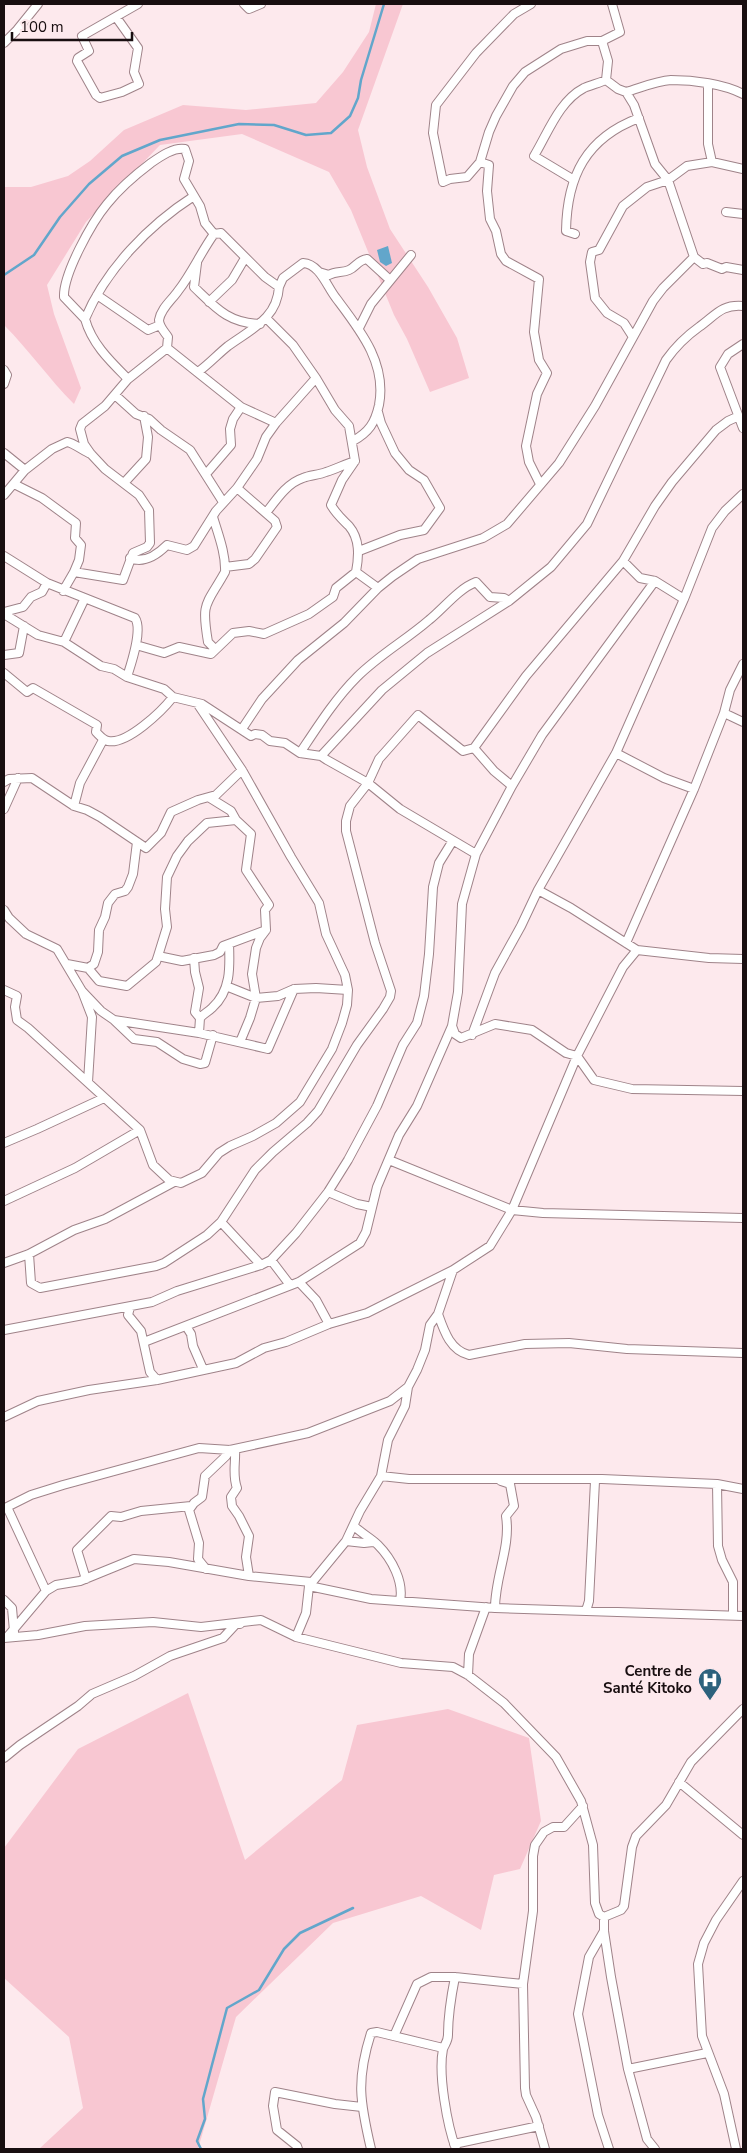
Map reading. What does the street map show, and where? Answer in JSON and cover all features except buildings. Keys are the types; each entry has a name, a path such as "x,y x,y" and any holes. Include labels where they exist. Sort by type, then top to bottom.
{"street":[{"path":"4,43 38,4"},
{"path":"116,17 138,48 134,72 139,84 122,92 100,98 96,96 77,59 89,51 82,36 138,4"},
{"path":"244,4 249,9 261,4"},
{"path":"531,4 514,14 476,53 436,105 433,132 443,182 450,179 467,177 480,162 488,132 513,86 525,72 561,49 587,41 602,41 620,32 612,4"},
{"path":"602,41 608,61 606,80"},
{"path":"606,80 618,89 626,92 671,80 708,84 735,90 743,94"},
{"path":"574,180 534,156 541,141 564,106 583,89 606,80"},
{"path":"708,84 708,144 712,162"},
{"path":"626,92 639,118 655,164 668,180 694,257 703,264 707,263 722,269 726,267 743,270"},
{"path":"575,234 566,231 567,207 574,180 593,148 602,139 618,126 639,118"},
{"path":"128,379 104,354 91,334 85,319 67,302 63,290 76,258 106,205 137,173 158,158 177,149 185,149 189,163 184,179 200,206 205,223 214,234 223,235 265,277 279,287"},
{"path":"480,162 489,165 487,191 490,219 496,231 500,254 506,261 539,279 534,332 539,360 547,373 536,399 526,446 530,462 540,484"},
{"path":"633,337 624,323 607,313 595,298 590,262 592,252 599,250 624,206 647,187 668,180 687,166 712,162 743,169"},
{"path":"85,319 97,295 145,233 175,208 194,196"},
{"path":"726,212 743,214"},
{"path":"74,572 122,581 133,553 148,547 150,543 149,510 139,496 105,469 91,454 84,444 80,426 115,395 128,379 166,348 168,337 160,325 160,319 165,307 178,291 214,234"},
{"path":"359,328 366,312 411,255"},
{"path":"242,729 262,699 298,660 344,623 378,588 418,559 483,538 507,524 559,463 595,406 662,288 694,257"},
{"path":"209,302 232,280 245,258"},
{"path":"319,272 329,275 338,271 349,270 360,261 367,259 390,280"},
{"path":"197,260 194,287 209,302 231,319 260,324"},
{"path":"198,372 267,319 278,296 283,278 303,262 308,263 319,272 335,297 359,328 369,346 382,382 378,412 368,432 353,441"},
{"path":"97,295 148,330 160,325"},
{"path":"321,756 382,690 427,654 509,601 551,567 588,524 666,360 679,342 716,312 735,305 743,306"},
{"path":"136,645 164,653 179,647 209,654 233,633 240,631 264,634 309,614 333,597 336,588 356,572 359,551 355,538 349,526 339,518 331,505 342,480 355,460 349,426 335,410 293,345 267,319"},
{"path":"743,344 728,354 720,367 743,428"},
{"path":"166,348 241,407 276,423"},
{"path":"4,370 7,375 4,384"},
{"path":"130,558 137,560 151,558 161,552 167,545 187,550 194,546 212,517 237,488 257,459 266,437 276,423 316,378"},
{"path":"115,395 136,414 144,416 190,450 223,502"},
{"path":"206,474 231,445 230,429 233,419 241,407"},
{"path":"359,551 400,536 424,530 440,508 424,480 408,470 395,453 378,412"},
{"path":"124,483 146,459 148,437 144,416"},
{"path":"29,1254 31,1283 40,1288 156,1266 198,1242 221,1222 255,1170 273,1152 307,1124 318,1111 357,1045 390,996 390,985 375,943 346,831 346,821 350,806 368,783 379,758 418,715 463,751 474,748 526,676 623,561 655,506 672,482 716,430 728,420 739,416"},
{"path":"4,494 25,470 52,449 67,442 91,454"},
{"path":"4,453 25,470"},
{"path":"266,513 278,497 294,482 301,478 326,473 355,460"},
{"path":"14,484 42,498 76,523 75,538 81,545 81,552 74,572 63,591"},
{"path":"225,567 248,564 260,554 277,527 276,520 237,488"},
{"path":"472,1035 495,974 538,890 616,753 684,599 712,528 725,511 743,494"},
{"path":"212,517 225,567 225,572 208,598 204,608 208,642 216,648"},
{"path":"4,556 63,591 134,618 137,621 136,645 127,677"},
{"path":"623,561 640,578 656,581 684,599"},
{"path":"4,563 13,562"},
{"path":"356,572 378,588"},
{"path":"144,1342 273,1294 298,1282 360,1243 366,1232 377,1187 399,1135 417,1106 452,1026 458,992 462,904 476,854 542,735 656,581"},
{"path":"300,753 340,695 358,676 376,660 428,622 466,586 476,582 490,597 504,598 509,601"},
{"path":"4,613 23,607 31,597 42,592 47,583"},
{"path":"64,642 84,600"},
{"path":"4,613 38,635 64,642 101,666 114,669 127,677 164,689 174,697 202,704 251,736 255,734 262,735 270,741 285,743 300,753 321,756 368,783 400,808 452,842 476,854"},
{"path":"4,655 19,653 24,626"},
{"path":"626,943 694,790 724,713 730,690 743,664"},
{"path":"4,673 27,692 33,688 97,725 96,732 103,740 117,741 140,728 158,714 174,697"},
{"path":"4,990 17,996 15,1008 17,1020 140,1130 153,1165 169,1180 174,1182 181,1183 202,1173 219,1153 276,1123 300,1102 332,1049 342,1023 347,1004 348,990 344,975 326,934 319,902 291,857 242,770 197,703"},
{"path":"724,713 743,722"},
{"path":"74,806 79,786 103,740"},
{"path":"474,748 494,771 512,786"},
{"path":"616,753 664,778 694,790"},
{"path":"4,782 9,778 32,778 74,806 100,817 147,847 161,833 171,812 198,800 210,798 221,791 242,770"},
{"path":"5,804 18,778"},
{"path":"210,798 231,811 236,820 251,834 246,870 269,905 265,910 266,930 256,948 252,974 256,998 240,1042"},
{"path":"67,964 88,968 99,981 127,986 156,962 167,927 165,909 167,877 173,862 188,841 207,823 236,820"},
{"path":"88,968 94,964 97,957 99,930 110,898 125,891 133,874 137,842"},
{"path":"4,1330 152,1302 177,1291 261,1265 271,1260 315,1210 348,1160 377,1106 403,1045 417,1023 424,996 431,935 430,914 433,886 439,863 452,842"},
{"path":"538,890 572,908 637,950 709,958 743,959"},
{"path":"4,910 9,918 26,934 57,949 82,990 92,1017 88,1082"},
{"path":"158,956 182,961 214,955 228,944 266,930"},
{"path":"199,1032 200,1018 216,1003 226,986 230,960 228,944"},
{"path":"4,1417 38,1401 89,1390 157,1380 236,1362 264,1348 286,1342 329,1324 367,1313 453,1270 490,1246 512,1210 577,1056 624,967 637,950"},
{"path":"194,958 199,988 195,1012 200,1018"},
{"path":"226,986 256,998 278,996 294,989 348,990"},
{"path":"114,1020 199,1032 270,1049 294,989"},
{"path":"82,990 101,1011 114,1020 134,1039 157,1042 175,1056 200,1064 205,1063 213,1035"},
{"path":"452,1026 454,1034 461,1038 495,1024 532,1030 566,1053 577,1056 594,1080 632,1089 743,1091"},
{"path":"4,1143 104,1098"},
{"path":"4,1201 75,1168 140,1130"},
{"path":"389,1160 512,1210 553,1213 743,1218"},
{"path":"4,1263 29,1254 74,1230 105,1219 174,1182"},
{"path":"328,1192 357,1204 372,1207"},
{"path":"221,1222 261,1265"},
{"path":"271,1260 290,1285"},
{"path":"296,1637 306,1613 310,1584 346,1541 380,1476 388,1440 405,1406 408,1386 425,1350 430,1325 438,1314 453,1270"},
{"path":"298,1282 316,1300 329,1324"},
{"path":"130,1307 128,1315 141,1331 150,1372 157,1380"},
{"path":"438,1314 443,1329 455,1348 461,1353 469,1355 526,1344 560,1343 636,1349 743,1353"},
{"path":"186,1326 191,1334 193,1346 203,1369"},
{"path":"46,1591 7,1507 31,1495 63,1485 199,1448 232,1449 308,1433 390,1401 408,1386"},
{"path":"390,1401 399,1401 405,1406"},
{"path":"86,1579 78,1550 111,1516 121,1517 141,1511 191,1506 202,1497 205,1476 232,1449"},
{"path":"232,1449 236,1462 233,1478 237,1488 232,1497 232,1506 249,1536 246,1557 249,1576"},
{"path":"380,1476 409,1479 595,1480 717,1484 743,1489"},
{"path":"495,1608 496,1592 509,1531 506,1516 514,1506 510,1484 497,1480"},
{"path":"586,1611 590,1601 595,1480"},
{"path":"717,1484 718,1546 720,1556 734,1582 733,1615"},
{"path":"191,1506 190,1514 199,1543 198,1560 208,1570"},
{"path":"354,1526 378,1544 392,1563 402,1590 400,1602"},
{"path":"346,1541 373,1542"},
{"path":"4,1639 14,1631 20,1620 46,1591 56,1585 86,1579 134,1559 169,1562 208,1570 310,1584 371,1600 495,1608 743,1616"},
{"path":"4,1600 12,1608 14,1631"},
{"path":"468,1675 469,1654 486,1607"},
{"path":"4,1758 92,1694 134,1676 170,1656 224,1638 236,1624 260,1620"},
{"path":"4,1639 85,1626 153,1622 201,1628 260,1620 296,1637 402,1663 453,1667 468,1675 504,1703 556,1757 583,1806 593,1845 595,1903 599,1914 604,1917"},
{"path":"604,1917 621,1910 624,1906 632,1847 636,1836 666,1806 691,1762 743,1709"},
{"path":"679,1782 743,1835"},
{"path":"545,2149 525,2088 523,1984 533,1911 532,1856 535,1845 544,1832 553,1827 564,1827 583,1806"},
{"path":"736,2149 724,2094 702,2036 698,1964 700,1954 716,1920 743,1881"},
{"path":"604,1917 604,1931 628,2069 647,2139 654,2149"},
{"path":"604,1931 589,1957 578,2014 598,2115 609,2149"},
{"path":"394,2036 417,1984 432,1977 455,1977 523,1984"},
{"path":"455,1977 447,2021 447,2043 444,2048 444,2099 455,2147 539,2126"},
{"path":"371,2149 362,2107 360,2078 371,2033 374,2031 444,2048"},
{"path":"628,2069 707,2052"},
{"path":"298,2149 277,2130 273,2106 275,2092 335,2104 362,2107"}],"shaded area":[{"path":"376,4 403,4 358,130 367,167 390,229 428,287 457,338 469,378 430,392 407,339 394,315 351,210 329,172 242,134 160,145 86,222 47,285 54,314 81,388 74,404 4,325 4,187 31,187 68,176 90,161 124,130 183,105 246,110 316,103 343,72 369,32"},
{"path":"188,1693 245,1860 342,1780 357,1725 448,1709 529,1738 541,1821 520,1869 494,1875 481,1930 421,1896 333,1923 236,2017 198,2149 39,2149 83,2108 69,2037 4,1978 4,1848 78,1749"}],"water":[{"path":"388,246 392,263 386,266 380,262 377,250"}],"waterway":[{"path":"4,275 34,255 60,217 89,184 122,156 160,140 239,124 274,125 306,135 331,133 350,116 358,98 361,80 384,4"},
{"path":"201,2149 197,2141 205,2119 203,2099 227,2008 259,1990 284,1949 300,1933 353,1908"}],"place":[{"name":"Centre de Santé Kitoko","path":"710,1701"}]}
